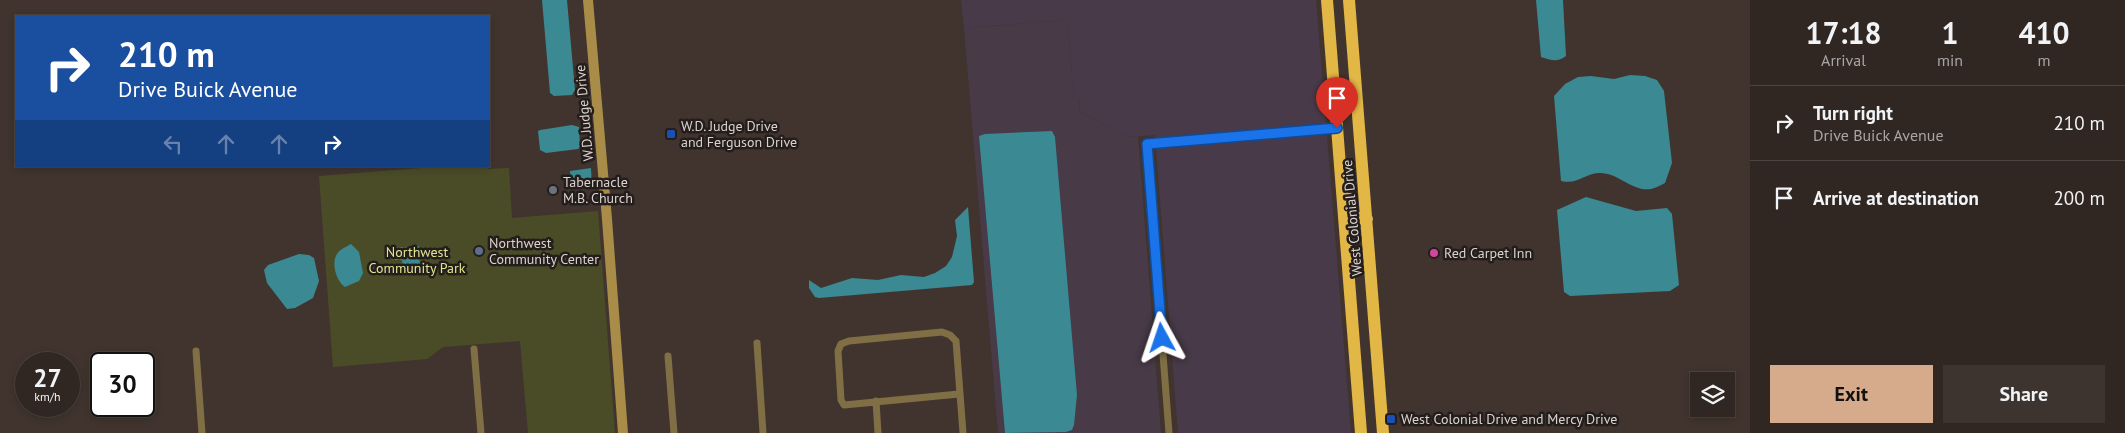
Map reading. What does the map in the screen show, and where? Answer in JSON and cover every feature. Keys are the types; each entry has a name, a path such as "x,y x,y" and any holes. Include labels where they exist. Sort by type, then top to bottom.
{"highway":[{"name":"West Colonial Drive","path":"1327,0 1361,433"},
{"path":"1341,0 1344,32 1352,36"},
{"name":"West Colonial Drive","path":"1349,0 1384,433"},
{"path":"1338,146 1345,155 1352,214 1356,218 1367,219"}],"street":[{"name":"W.D. Judge Drive","path":"588,0 623,433"},
{"path":"1169,433 1147,144 1337,128"},
{"path":"959,394 844,405 841,400 838,351 841,344 849,340 942,332 950,335 956,341 963,433"},
{"path":"757,343 763,433"},
{"path":"474,349 481,433"},
{"path":"196,351 202,433"},
{"path":"668,356 674,433"},
{"path":"876,401 878,433"}],"shaded area":[{"path":"961,0 1316,0 1351,433 1178,433 1155,135 1127,137 1080,112 1079,98 1074,98 1067,20 964,28"},
{"path":"1067,20 1074,98 1079,98 1080,112 1127,137 1138,136 1161,433 998,433 964,28"}],"green space":[{"name":"Northwest Community Park","path":"433,167 509,168 512,218 598,211 615,433 528,433 520,341 443,347 427,359 333,367 319,176"}],"water":[{"path":"542,0 567,0 575,90 572,95 554,96 550,93"},
{"path":"1536,0 1563,0 1566,56 1560,60 1541,57"},
{"path":"1630,75 1645,76 1657,80 1664,91 1672,163 1665,183 1653,189 1644,189 1631,185 1612,175 1599,173 1572,182 1561,181 1554,96 1565,84 1578,77 1591,76 1614,79"},
{"path":"572,125 579,127 580,147 578,149 546,153 540,150 538,131"},
{"path":"1052,131 1055,137 1077,395 1074,425 1072,430 1066,432 1005,433 979,136 985,134"},
{"path":"591,168 592,187 571,187 570,171"},
{"path":"1586,197 1636,211 1667,208 1672,214 1679,285 1670,291 1570,296 1564,292 1557,210"},
{"path":"968,207 974,282 972,285 819,298 815,297 809,288 809,280 821,288 852,278 878,280 901,275 924,277 935,273 946,266 952,257 957,236 955,220"},
{"path":"351,244 359,252 363,273 359,281 345,287 339,281 334,262 338,252"},
{"path":"419,246 420,268 403,269 402,260 392,260 392,248"},
{"path":"299,254 309,255 314,258 319,281 313,298 295,308 287,309 267,283 264,270 268,265"}],"place":[{"name":"W.D. Judge Drive and Ferguson Drive","path":"671,134"},
{"name":"Tabernacle M.B. Church","path":"553,190"},
{"name":"Northwest Community Center","path":"479,251"},
{"name":"Red Carpet Inn","path":"1434,253"},
{"name":"West Colonial Drive and Mercy Drive","path":"1391,419"}],"route":[{"path":"1162,338 1147,144 1337,128"}]}
